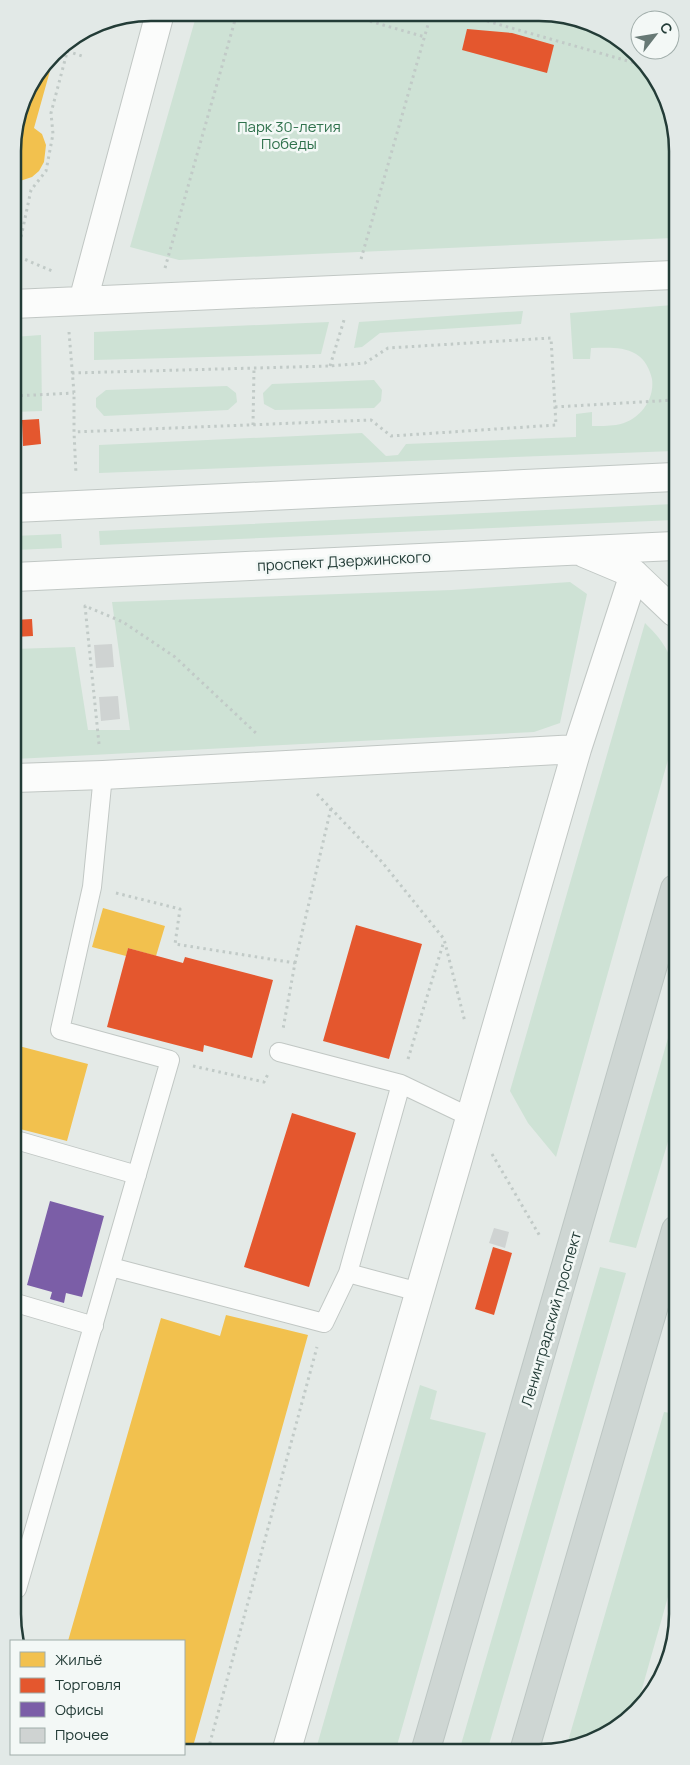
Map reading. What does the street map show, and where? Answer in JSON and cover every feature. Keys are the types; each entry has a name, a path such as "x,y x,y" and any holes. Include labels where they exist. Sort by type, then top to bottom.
{"main road":[{"name":"Ленинградский проспект","path":"427,1744 668,911"},
{"path":"526,1744 668,1257"}],"street":[{"path":"75,301 157,22"},
{"path":"22,304 669,275"},
{"path":"22,508 669,477"},
{"name":"проспект Дзержинского","path":"22,576 669,546"},
{"path":"578,551 634,574 669,607"},
{"path":"288,1744 578,749 634,574"},
{"path":"22,778 578,749"}],"lane":[{"path":"21,1575 170,1060 60,1030 92,887 103,775"},
{"path":"279,1052 401,1084 470,1117"},
{"path":"111,1267 324,1323 348,1273 401,1084"},
{"path":"21,1142 137,1175"},
{"path":"348,1273 419,1292"},
{"path":"21,1305 94,1326"}],"path":[{"path":"371,21 425,37"},
{"path":"330,366 429,21"},
{"path":"487,21 634,63"},
{"path":"163,275 234,22"},
{"path":"68,51 85,56"},
{"path":"22,233 31,190 46,171 54,134 51,113 67,52"},
{"path":"75,301 72,373 76,474"},
{"path":"72,373 330,366 365,363 388,348 551,338 556,424 391,436 371,420 74,432"},
{"path":"253,425 254,368"},
{"path":"22,396 74,393"},
{"path":"555,407 669,400"},
{"path":"103,775 85,606 123,622 176,658 288,764 382,862 444,939 465,1024"},
{"path":"170,1060 264,1082 279,1052 295,963 331,808"},
{"path":"92,887 180,909 175,944 295,963"},
{"path":"401,1084 444,939"},
{"path":"470,1117 541,1238"},
{"path":"210,1744 324,1323"}],"green space":[{"name":"Парк 30-летия Победы","path":"539,21 565,24 589,31 618,48 642,72 659,101 668,134 669,238 179,260 130,247 194,22"},
{"path":"669,305 669,451 99,473 99,445 362,433 386,456 398,455 406,444 576,437 576,414 592,412 592,426 613,425 631,420 643,409 651,395 652,379 648,368 639,356 631,351 620,349 591,348 590,359 573,359 570,313"},
{"path":"523,311 521,324 380,333 362,347 354,348 359,322"},
{"path":"329,322 321,354 94,360 94,332"},
{"path":"41,335 42,411 22,412 22,336"},
{"path":"374,380 382,390 381,401 374,408 275,410 264,404 263,393 272,384"},
{"path":"227,386 236,393 237,402 228,410 104,416 96,407 96,398 106,390"},
{"path":"669,504 669,520 100,545 99,531"},
{"path":"61,534 62,548 22,550 22,536"},
{"path":"570,582 587,594 560,723 534,732 22,759 22,649 75,647 88,730 130,730 112,602 452,590"},
{"path":"645,623 656,634 669,655 669,758 556,1157 528,1123 510,1091"},
{"path":"668,1037 668,1141 636,1248 609,1242"},
{"path":"600,1267 626,1273 489,1744 461,1744"},
{"path":"420,1385 437,1391 430,1419 486,1433 397,1744 317,1744"},
{"path":"664,1412 668,1413 668,1597 640,1696 625,1712 611,1722 581,1737 568,1740"}],"building: Жильё":[{"path":"51,68 34,128 42,134 46,145 44,162 39,171 32,177 22,180 22,134 31,101"},
{"path":"103,908 165,926 156,956 128,948 126,956 92,947"},
{"path":"21,1047 88,1064 67,1141 21,1129"},
{"path":"226,1315 308,1335 194,1744 185,1744 185,1640 68,1640 161,1318 220,1336"}],"building: Торговля":[{"path":"467,29 512,33 554,45 547,73 462,50"},
{"path":"39,419 41,444 23,446 22,420"},
{"path":"32,619 33,636 22,637 22,620"},
{"path":"356,925 422,944 389,1059 323,1041"},
{"path":"128,948 183,963 185,957 273,980 252,1058 204,1045 203,1052 107,1027"},
{"path":"292,1113 356,1133 309,1287 244,1267"},
{"path":"493,1247 512,1253 494,1315 475,1309"}],"building: Офисы":[{"path":"50,1201 104,1216 82,1297 66,1293 64,1303 50,1299 52,1292 27,1285"}],"building: Прочее":[{"path":"112,644 114,667 96,668 94,645"},
{"path":"118,696 120,719 101,721 99,697"},
{"path":"494,1228 509,1232 505,1248 489,1243"}]}
